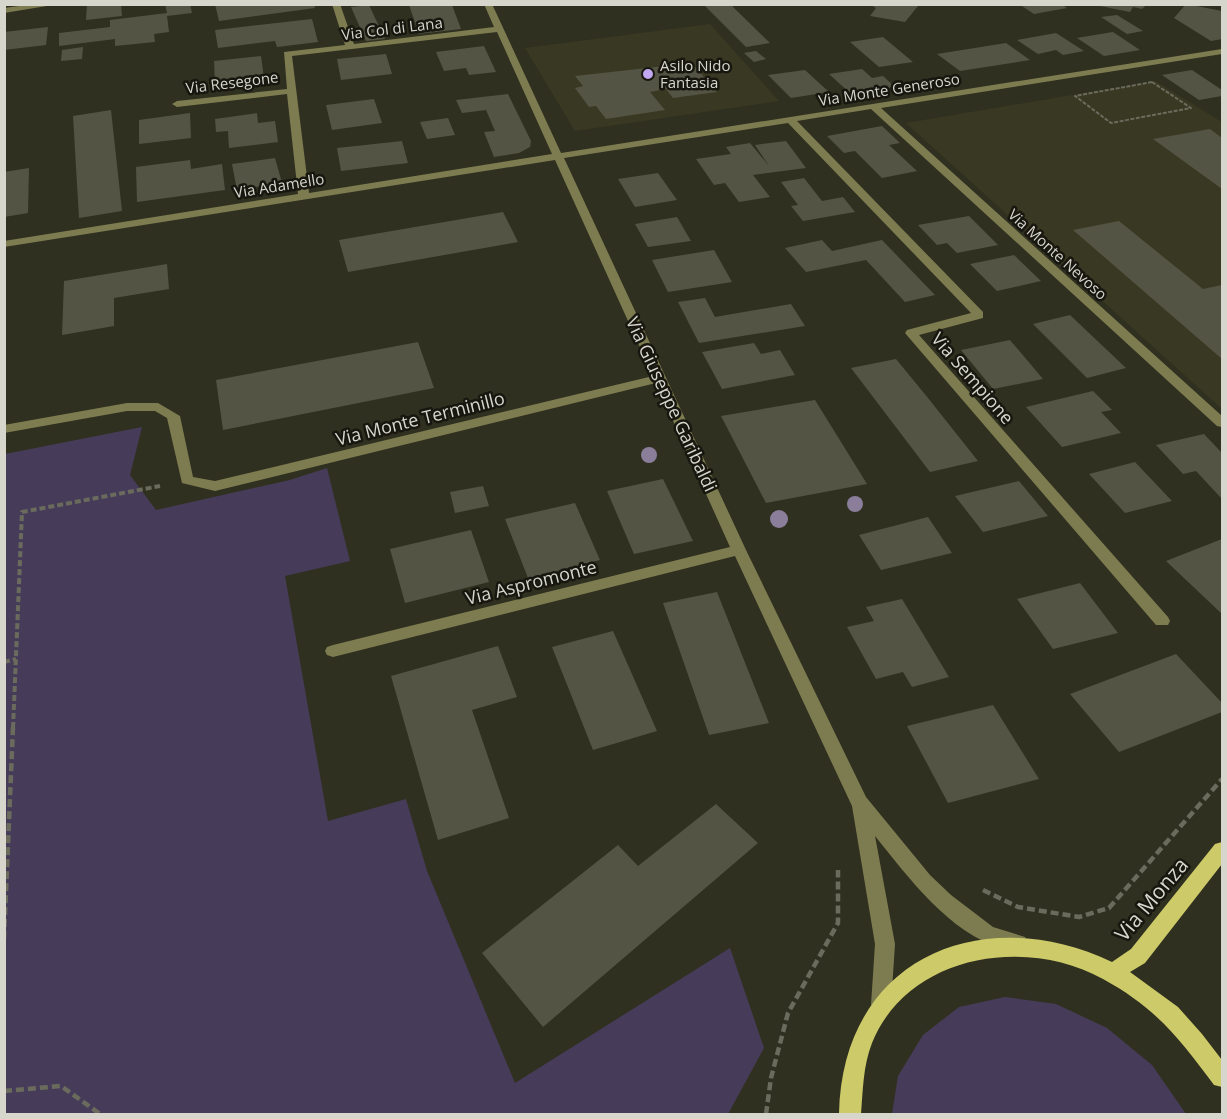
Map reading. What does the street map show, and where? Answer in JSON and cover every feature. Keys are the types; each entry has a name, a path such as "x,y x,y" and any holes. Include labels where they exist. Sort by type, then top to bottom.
{"main road":[{"name":"Via Monza","path":"1112,973 1138,956 1222,850"},
{"path":"839,1114 849,1105 859,1047 881,1005 907,978 943,957 985,946 1024,946 1068,954 1112,973 1175,1018 1222,1077"}],"street":[{"path":"4,10 55,4"},
{"path":"336,4 350,46"},
{"name":"Via Giuseppe Garibaldi","path":"488,4 739,550 860,803 923,881 944,901 988,935 1024,946"},
{"name":"Via Col di Lana","path":"287,54 500,29"},
{"name":"Via Monte Generoso","path":"559,157 1222,51"},
{"name":"Via Resegone","path":"287,54 304,197"},
{"name":"Via Resegone","path":"177,104 291,91"},
{"name":"Via Monte Nevoso","path":"874,107 1222,423"},
{"name":"Via Sempione","path":"791,120 979,315 911,333 1162,621"},
{"name":"Via Adamello","path":"4,244 559,157"},
{"name":"Via Monte Terminillo","path":"187,480 216,486 661,378"},
{"path":"4,429 127,407 158,408 173,416 187,480"},
{"name":"Via Aspromonte","path":"333,651 739,550"},
{"name":"Via Giuseppe Garibaldi","path":"860,803 885,944 881,1005"}],"path":[{"path":"1216,4 1222,6"},
{"path":"1152,82 1191,108 1112,123 1075,96 1152,82"},
{"path":"5,937 22,512 187,480"},
{"path":"4,662 16,659"},
{"path":"4,1091 61,1086 100,1114"}],"shaded area":[{"name":"Asilo Nido Fantasia","path":"710,24 779,101 575,131 525,48"},
{"path":"1155,81 1222,122 1222,409 906,123"},
{"path":"142,427 130,475 156,510 290,480 327,468 350,561 285,576 328,821 406,799 427,871 515,1083 730,948 764,1048 728,1114 5,1114 5,454"},
{"path":"1005,997 1056,1004 1107,1028 1152,1065 1186,1114 892,1114 898,1076 923,1035 959,1007"}],"building":[{"path":"87,4 121,4 122,16 86,20"},
{"path":"165,4 190,4 192,13 167,16 169,32 154,34 155,42 115,46 115,39 59,46 59,33 110,27 110,20 167,13"},
{"path":"215,4 314,4 315,8 219,21"},
{"path":"703,4 730,4 770,43 746,47"},
{"path":"870,4 916,4 918,6 905,22 870,16 876,8"},
{"path":"1019,4 1061,4 1067,8 1034,14"},
{"path":"1186,4 1222,11 1222,39 1211,41 1174,18"},
{"path":"369,5 385,39 366,41 351,7"},
{"path":"409,5 452,5 461,29 419,34"},
{"path":"1146,5 1142,9 1133,7 1130,12 1100,6"},
{"path":"1117,15 1143,31 1127,34 1101,17"},
{"path":"312,19 318,42 277,47 275,41 218,48 215,30"},
{"path":"48,27 46,45 4,50 4,32"},
{"path":"1113,32 1140,50 1104,56 1077,38"},
{"path":"1056,33 1084,51 1063,55 1056,50 1038,54 1017,40"},
{"path":"883,37 913,62 879,67 850,42"},
{"path":"1006,43 1030,60 960,71 937,54"},
{"path":"484,46 496,72 469,75 466,68 444,71 436,52"},
{"path":"83,47 82,59 61,61 62,50"},
{"path":"756,51 766,59 754,62 744,53"},
{"path":"386,54 392,74 341,80 337,59"},
{"path":"261,56 264,78 215,83 214,61"},
{"path":"692,63 717,92 673,98 666,89 650,92 665,110 606,119 596,106 589,107 575,88 583,86 575,76"},
{"path":"862,69 872,78 883,76 895,87 851,94 829,74"},
{"path":"805,70 829,92 791,98 768,75"},
{"path":"1192,70 1222,90 1222,96 1199,100 1162,75"},
{"path":"508,94 531,141 530,147 519,153 494,157 484,132 495,131 486,110 462,113 456,100"},
{"path":"374,99 382,123 332,130 326,105"},
{"path":"111,110 122,211 79,218 73,116"},
{"path":"190,113 191,138 139,144 139,120"},
{"path":"257,113 258,123 275,121 278,142 229,148 228,131 216,132 215,119"},
{"path":"448,118 455,135 427,139 420,122"},
{"path":"882,126 900,143 889,145 917,171 882,178 855,151 844,153 827,136"},
{"path":"1210,129 1222,138 1222,189 1153,139"},
{"path":"402,141 408,163 341,171 337,148"},
{"path":"786,141 806,168 753,175 770,197 739,202 725,183 714,185 696,159 731,154 726,147 750,143 769,166 755,145"},
{"path":"275,158 282,183 237,190 232,164"},
{"path":"190,160 191,169 222,164 225,190 137,202 136,167"},
{"path":"29,168 28,213 4,217 4,172"},
{"path":"658,173 677,200 635,207 618,179"},
{"path":"804,178 822,201 843,197 855,212 803,221 791,206 798,205 781,182"},
{"path":"503,212 518,242 348,272 339,240"},
{"path":"969,216 998,245 957,253 947,243 937,245 918,225"},
{"path":"677,217 691,241 648,247 635,224"},
{"path":"1119,221 1203,289 1222,285 1222,359 1073,230"},
{"path":"822,240 832,251 882,240 935,295 905,302 866,260 806,272 785,248"},
{"path":"714,250 732,282 668,292 652,260"},
{"path":"1014,255 1041,281 997,291 970,264"},
{"path":"167,264 169,289 114,298 114,326 62,335 64,281"},
{"path":"705,298 715,317 791,304 805,326 699,343 678,302"},
{"path":"1070,315 1126,368 1087,378 1033,324"},
{"path":"1010,340 1043,379 993,389 961,350"},
{"path":"418,342 434,388 223,430 216,380"},
{"path":"754,343 761,354 780,350 795,375 722,389 702,352"},
{"path":"896,359 978,461 930,472 851,368"},
{"path":"1093,391 1112,410 1101,412 1121,433 1062,447 1026,407"},
{"path":"815,400 867,484 766,503 721,416"},
{"path":"1204,434 1222,453 1222,499 1196,471 1183,474 1156,445"},
{"path":"1135,462 1172,501 1125,513 1089,474"},
{"path":"663,479 693,541 634,554 607,491"},
{"path":"1019,481 1048,516 983,532 955,496"},
{"path":"483,486 489,506 455,513 450,492"},
{"path":"575,503 600,560 528,578 505,519"},
{"path":"928,517 952,553 881,570 859,535"},
{"path":"471,530 489,582 405,603 390,549"},
{"path":"1222,539 1222,614 1166,561"},
{"path":"1080,583 1118,633 1053,649 1017,599"},
{"path":"717,592 769,723 709,735 663,603"},
{"path":"902,599 949,677 912,687 903,672 876,679 847,627 874,621 866,607"},
{"path":"613,631 657,731 593,750 552,647"},
{"path":"498,646 517,697 472,710 509,818 438,840 391,676"},
{"path":"1176,654 1222,703 1222,712 1119,752 1070,694"},
{"path":"993,705 1039,779 948,803 907,726"},
{"path":"716,804 758,843 543,1027 482,953 618,845 638,866"}],"place":[{"name":"Asilo Nido Fantasia","path":"648,74"}]}
